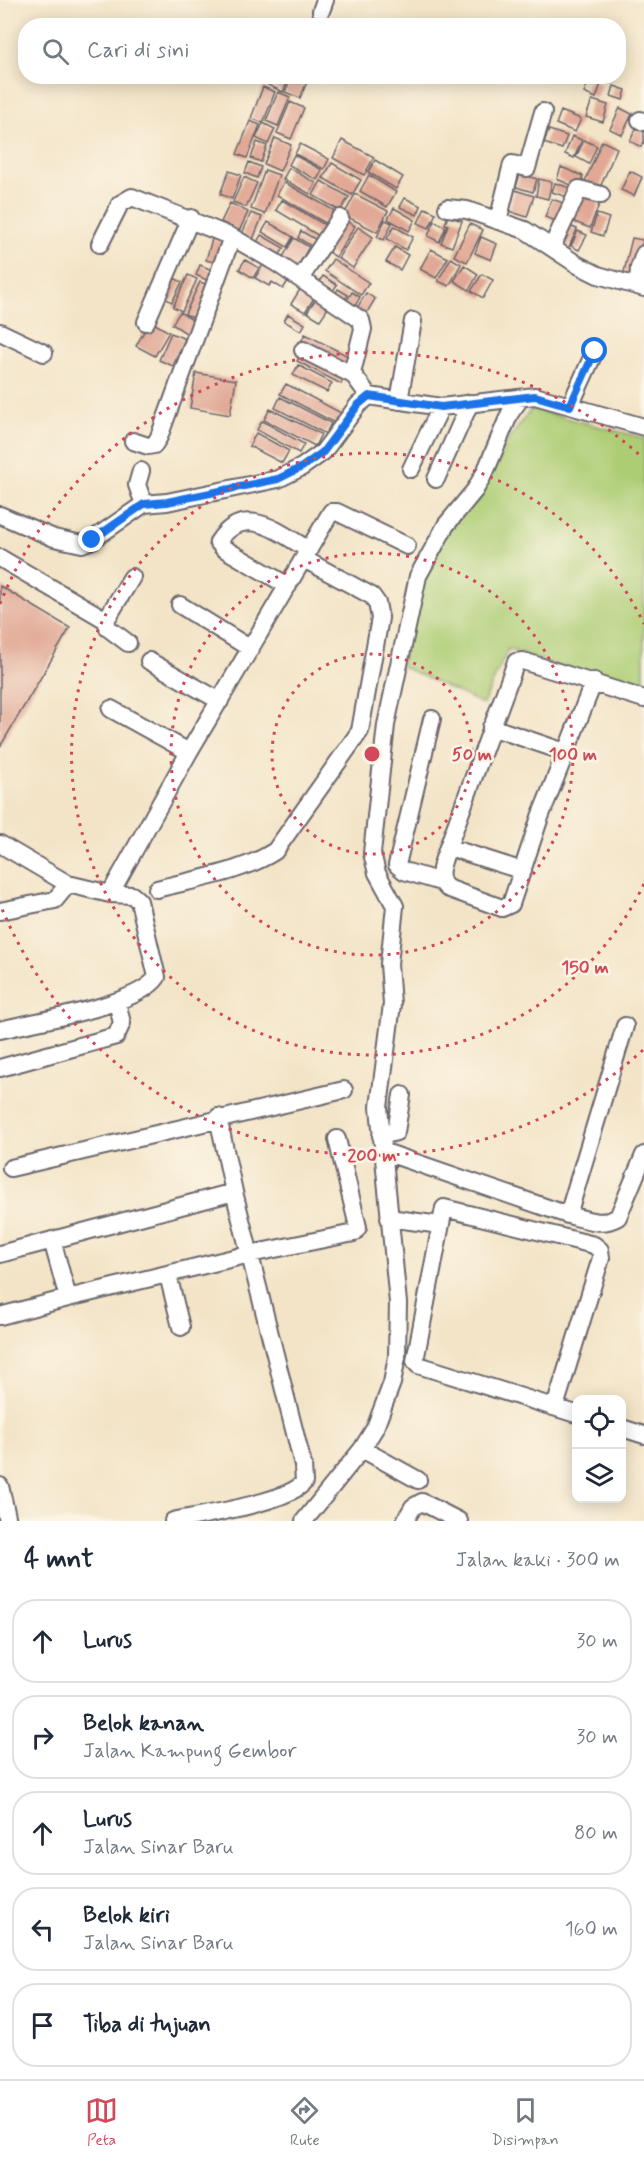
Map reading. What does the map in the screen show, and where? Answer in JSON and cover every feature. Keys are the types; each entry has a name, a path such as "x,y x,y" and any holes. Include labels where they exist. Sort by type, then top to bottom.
{"street":[{"path":"498,221 512,164 527,168 543,112"},
{"path":"552,247 579,189 601,195"},
{"path":"100,244 120,204 128,198 136,198 190,218 232,237 300,279 363,323 353,375"},
{"path":"447,208 467,210 525,230 598,275 641,287 639,268 644,254"},
{"path":"146,322 190,218"},
{"path":"300,279 340,218"},
{"path":"133,441 148,446 154,445 159,437 232,237"},
{"path":"399,401 413,321"},
{"path":"0,332 44,352"},
{"path":"303,350 353,375 369,396 441,407 535,396 644,427"},
{"path":"570,406 595,351"},
{"path":"0,515 54,538 81,544 92,540 144,504 167,502 278,479 302,467 323,452 358,405 369,396"},
{"path":"304,1521 362,1449 385,1405 397,1357 398,1303 379,1107 392,1004 389,964 395,906 377,873 372,853 386,725 418,576 446,525 474,490 486,470 510,413 520,399"},
{"path":"436,479 470,403"},
{"path":"411,469 441,407"},
{"path":"141,471 136,485 144,504"},
{"path":"110,894 189,752 328,516 332,512 337,512 407,546"},
{"path":"157,889 246,865 275,851 360,731 380,618 377,603 372,596 306,555 259,522 242,522 227,528 218,542 223,548 288,586"},
{"path":"0,558 106,620"},
{"path":"128,643 108,628 106,620 132,576"},
{"path":"180,605 251,648"},
{"path":"441,882 440,876 448,847 513,666 520,660 594,681 644,699"},
{"path":"149,661 220,701"},
{"path":"432,719 397,865 404,871 441,882 447,888 502,908 511,904 565,752 594,681"},
{"path":"111,709 189,752"},
{"path":"491,727 565,752"},
{"path":"0,844 68,884 110,894 132,895 139,901 157,977 146,989 117,1002 0,1030"},
{"path":"448,847 524,871"},
{"path":"0,911 55,900 68,884"},
{"path":"0,1068 116,1036 122,1023 117,1002"},
{"path":"568,1215 625,1026"},
{"path":"10,1168 344,1089"},
{"path":"382,1143 396,1132 402,1095"},
{"path":"174,1521 270,1499 298,1490 304,1482 303,1465 234,1192 218,1117"},
{"path":"0,1316 250,1254 357,1231 337,1139"},
{"path":"382,1143 568,1215 598,1223 618,1217 644,1155"},
{"path":"0,1254 234,1192"},
{"path":"555,1407 601,1258 600,1250 594,1245 444,1208 415,1360 418,1365 572,1413"},
{"path":"389,1218 440,1225"},
{"path":"52,1240 68,1298"},
{"path":"168,1275 181,1327"},
{"path":"626,1430 644,1435"},
{"path":"362,1449 418,1480"},
{"path":"0,1486 8,1521"},
{"path":"405,1521 414,1507 422,1502 459,1521"}],"green space":[{"path":"531,409 644,438 644,697 508,649 483,704 401,666 414,593 450,521"}],"building":[{"path":"268,84 286,84 283,92"},
{"path":"288,84 306,84 300,98 285,92"},
{"path":"587,84 601,84 596,98 584,93"},
{"path":"614,86 626,90 623,100 611,96"},
{"path":"263,87 275,92 263,123 251,118"},
{"path":"278,92 290,97 278,126 266,121"},
{"path":"592,100 608,105 603,122 586,117"},
{"path":"290,102 304,108 291,139 277,133"},
{"path":"620,108 632,114 622,135 610,129"},
{"path":"561,111 581,119 575,132 556,124"},
{"path":"250,121 260,125 247,158 237,154"},
{"path":"640,121 644,123 644,142 641,147 630,141"},
{"path":"263,123 275,129 268,144 256,138"},
{"path":"549,130 567,136 562,149 544,143"},
{"path":"572,136 582,140 574,158 565,154"},
{"path":"275,138 291,145 280,171 264,164"},
{"path":"342,140 374,157 364,175 333,158"},
{"path":"584,140 597,146 589,164 576,157"},
{"path":"602,141 617,148 598,192 583,186"},
{"path":"257,142 267,146 261,162 251,158"},
{"path":"300,144 329,159 324,169 295,154"},
{"path":"294,155 322,170 317,180 289,165"},
{"path":"375,160 403,177 396,189 368,172"},
{"path":"249,162 261,167 257,178 245,173"},
{"path":"332,163 361,180 352,195 323,178"},
{"path":"561,167 583,176 578,188 557,179"},
{"path":"289,168 316,183 310,194 283,179"},
{"path":"265,170 279,175 265,214 251,209"},
{"path":"229,171 241,175 232,199 220,194"},
{"path":"630,171 642,177 634,196 621,190"},
{"path":"520,174 537,179 533,192 516,187"},
{"path":"369,175 396,192 387,207 360,191"},
{"path":"244,177 257,183 246,207 233,202"},
{"path":"539,179 552,182 548,199 536,196"},
{"path":"321,181 349,197 340,211 313,195"},
{"path":"284,182 340,214 332,227 277,195"},
{"path":"555,183 577,190 573,199 552,192"},
{"path":"515,190 534,196 527,217 509,211"},
{"path":"583,190 602,197 590,228 572,221"},
{"path":"355,194 388,211 377,232 344,215"},
{"path":"405,198 421,206 417,215 400,207"},
{"path":"552,199 563,203 556,221 545,217"},
{"path":"282,200 330,228 324,239 276,210"},
{"path":"230,203 248,212 239,231 221,222"},
{"path":"394,208 415,220 409,231 388,219"},
{"path":"425,208 436,213 429,228 418,223"},
{"path":"251,213 262,217 253,239 242,234"},
{"path":"597,214 609,218 603,236 591,232"},
{"path":"448,216 462,221 452,247 441,243 448,225 445,224"},
{"path":"341,217 355,226 336,257 322,248"},
{"path":"385,220 392,223 384,240 377,237"},
{"path":"434,221 446,227 439,242 428,236"},
{"path":"268,222 293,237 287,247 262,232"},
{"path":"470,224 483,230 467,262 454,256"},
{"path":"567,225 577,229 568,249 558,245"},
{"path":"394,226 413,237 406,250 387,239"},
{"path":"358,227 373,237 353,268 338,258"},
{"path":"301,231 320,242 316,249 298,238"},
{"path":"578,231 587,235 579,250 571,246"},
{"path":"261,235 284,248 277,259 255,246"},
{"path":"481,237 497,244 491,260 475,253"},
{"path":"294,238 309,247 295,271 280,262"},
{"path":"632,238 643,240 634,278 623,276"},
{"path":"212,239 227,243 221,264 206,260"},
{"path":"395,247 408,255 400,270 386,262"},
{"path":"431,249 448,258 436,278 420,269"},
{"path":"451,258 461,264 449,286 438,281"},
{"path":"333,259 369,283 361,295 325,271"},
{"path":"245,260 259,268 253,278 239,269"},
{"path":"266,260 292,275 283,289 272,282 269,286 255,278"},
{"path":"200,265 217,272 213,283 196,275"},
{"path":"464,265 478,274 469,290 454,281"},
{"path":"482,274 493,280 483,298 471,291"},
{"path":"188,275 197,279 182,311 173,307"},
{"path":"170,276 182,282 172,302 160,296"},
{"path":"323,276 337,285 329,296 315,287"},
{"path":"200,282 211,286 196,319 185,314"},
{"path":"302,286 316,295 305,312 291,304"},
{"path":"338,289 348,295 341,305 332,300"},
{"path":"352,292 360,297 352,311 343,307"},
{"path":"366,293 375,299 363,319 354,313"},
{"path":"317,297 330,305 320,320 307,312"},
{"path":"180,312 197,323 189,335 172,324"},
{"path":"288,314 305,324 301,331 284,321"},
{"path":"150,321 169,332 155,356 136,346"},
{"path":"171,333 185,339 173,366 159,360"},
{"path":"305,334 350,357 343,369 299,346"},
{"path":"303,350 346,373 341,384 297,361"},
{"path":"298,365 332,383 327,392 293,375"},
{"path":"196,373 236,380 230,415 190,408"},
{"path":"286,384 343,414 337,424 280,394"},
{"path":"280,397 331,423 326,434 275,408"},
{"path":"270,409 321,434 315,446 264,420"},
{"path":"262,421 304,444 299,453 257,430"},
{"path":"256,433 289,451 282,463 249,446"},
{"path":"0,586 70,628 0,747"}],"route":[{"path":"92,540 123,516 144,504 167,502 278,479 302,467 323,452 358,405 369,396 375,395 441,407 535,396 570,406 595,351"}]}
